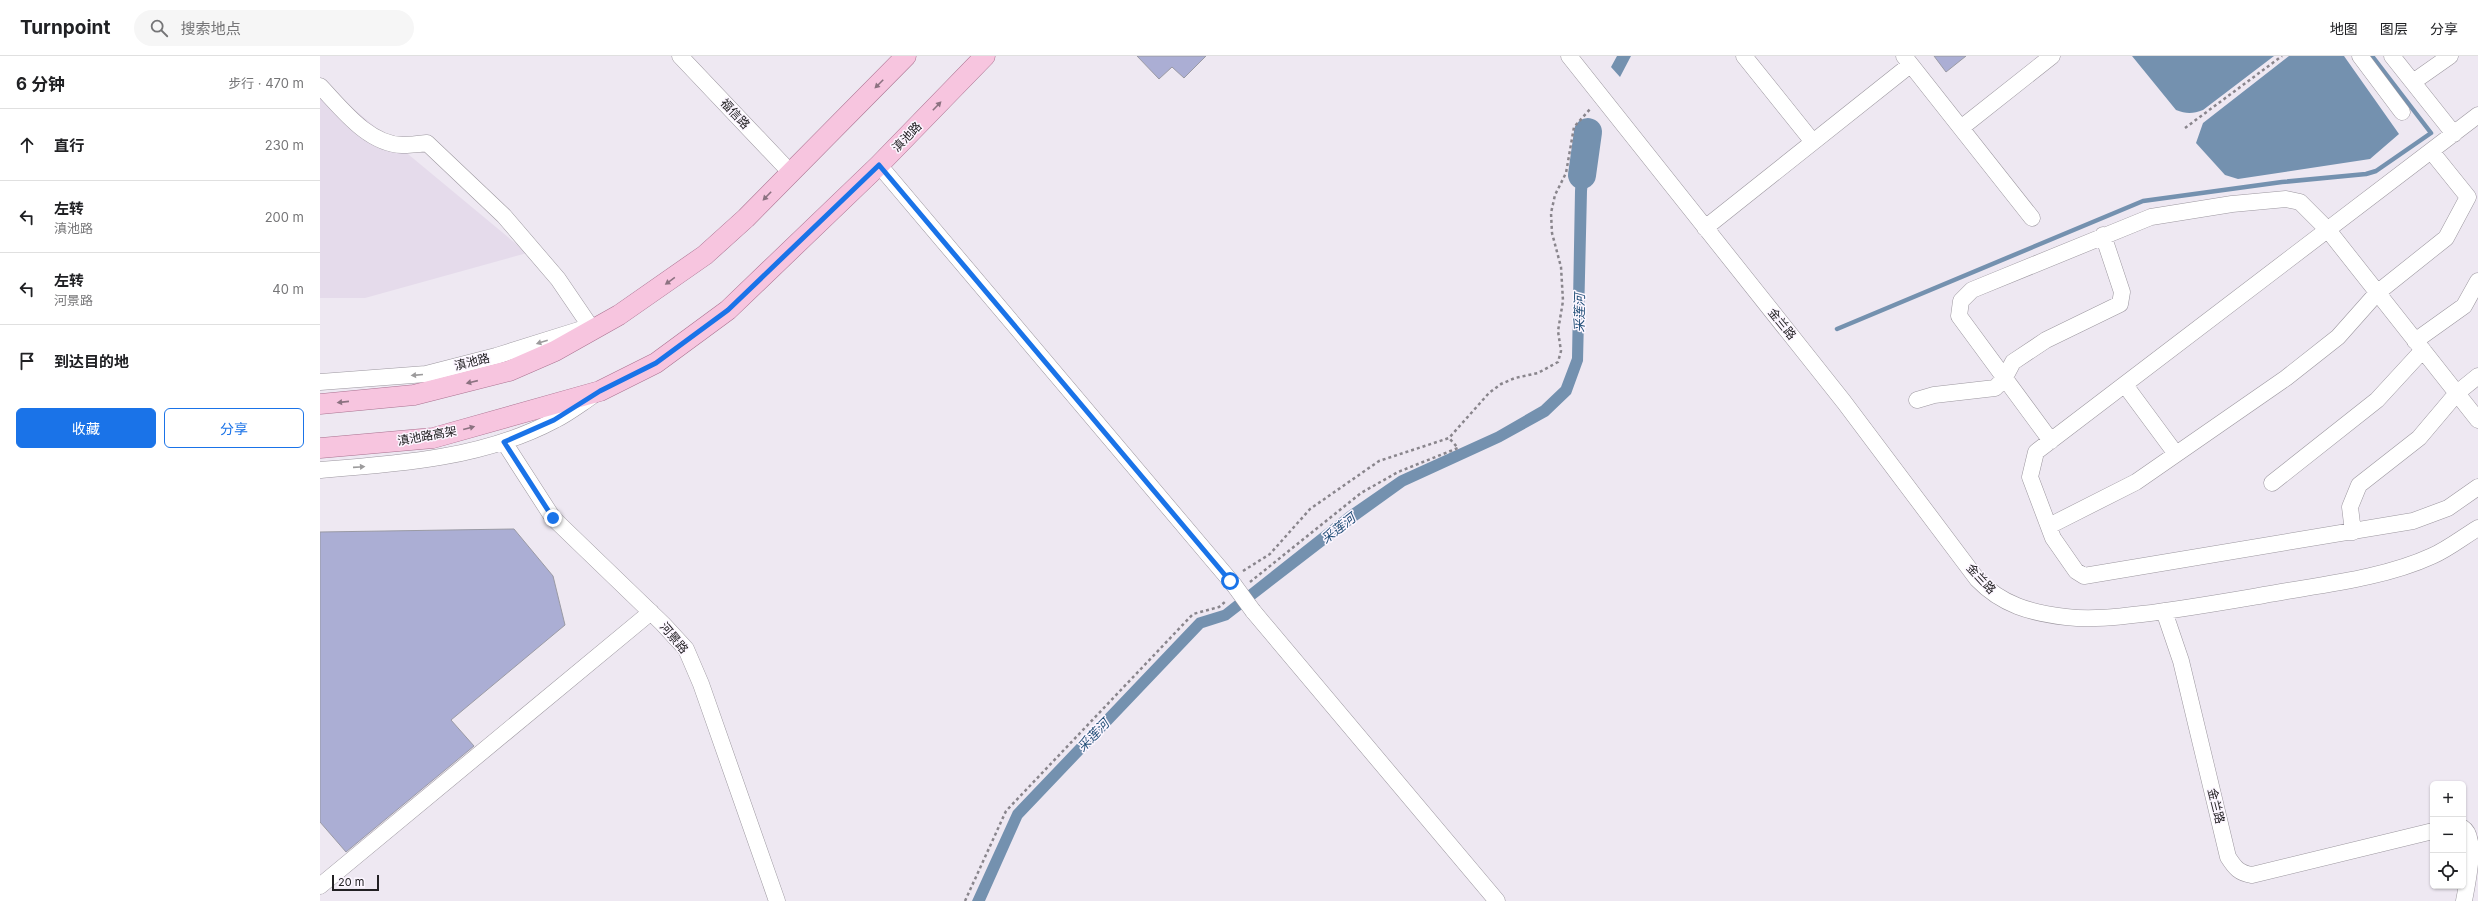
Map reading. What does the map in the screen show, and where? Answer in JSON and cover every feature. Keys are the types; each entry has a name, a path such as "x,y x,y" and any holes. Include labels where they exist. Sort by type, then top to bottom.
{"main road":[{"name":"滇池路","path":"320,404 414,395 509,371 555,351 619,315 705,256 906,56"},
{"name":"滇池路","path":"530,409 600,391 656,363 728,310 879,165 986,56"},
{"name":"滇池路高架","path":"320,448 433,438 530,409"}],"street":[{"name":"福信路","path":"680,56 790,172"},
{"name":"金兰路","path":"1569,56 1844,402 1977,579 1992,594 2010,603 2041,613 2068,618 2111,617 2164,611 2180,661 2228,858 2236,870 2252,875 2430,832"},
{"path":"1744,56 1813,142"},
{"path":"1961,128 2052,56"},
{"path":"2360,56 2402,112"},
{"path":"2392,56 2454,134"},
{"path":"2413,82 2450,56"},
{"path":"1705,228 1813,142 1907,60 2032,218"},
{"path":"320,86 356,122 379,139 401,145 428,143 504,216 558,278 590,326"},
{"path":"2478,115 2036,452 2030,477 2053,538 2076,571 2084,576 2413,521 2448,508 2478,487"},
{"path":"2049,526 2136,482 2286,378 2338,337 2377,293 2446,238 2468,197 2431,151"},
{"path":"879,165 1236,587 1253,611 1497,901"},
{"path":"2051,441 1958,316 1961,301 1972,290 2103,235 2151,217 2232,204 2286,199 2300,202 2328,230 2478,420"},
{"path":"1917,400 1934,395 1983,391 1995,388 2004,379 2013,362 2046,340 2120,304 2122,292 2103,235"},
{"path":"2272,483 2376,400 2419,346 2464,306 2478,281"},
{"name":"滇池路","path":"320,382 426,374 496,356 590,326 619,315"},
{"path":"2353,532 2350,507 2359,485 2420,438 2457,393 2478,376"},
{"path":"2125,385 2176,454"},
{"name":"滇池路","path":"320,470 403,464 504,442 554,420 600,391"},
{"name":"河景路","path":"504,442 553,518 651,612 686,649 701,684 777,901"},
{"path":"2164,611 2344,581 2397,568 2432,556 2478,528"},
{"path":"320,886 651,612"},
{"path":"2464,901 2476,846 2471,836 2466,831"}],"path":[{"path":"2185,128 2282,56"},
{"path":"965,901 1006,811 1193,614 1219,607 1236,587 1270,554 1310,508 1379,461 1449,438 1489,393 1501,384 1515,378 1544,370 1558,362 1561,351 1558,331 1563,300 1562,274 1552,233 1551,212 1555,195 1566,174 1574,127 1582,116 1601,98"},
{"path":"1236,587 1361,493 1398,472 1458,448 1449,438"}],"shaded area":[{"path":"320,81 527,253 365,298 320,298"}],"water":[{"path":"1617,56 1631,56 1620,77 1611,67"},
{"path":"2132,56 2274,56 2203,110 2190,113 2176,110"},
{"path":"2289,56 2344,56 2399,134 2370,159 2238,179 2225,175 2196,143 2203,123"},
{"name":"采莲河","path":"1582,131 1592,143 1587,191 1583,361 1571,394 1548,416 1501,442 1405,486 1355,522 1228,620 1203,628 1022,818 985,901 972,901 1013,811 1197,618 1223,610 1347,512 1399,476 1496,432 1541,406 1561,387 1572,358 1575,191 1577,159"}],"building":[{"path":"1137,56 1206,56 1184,78 1172,67 1159,79"},
{"path":"1934,56 1966,56 1946,72"},
{"path":"514,529 553,576 565,625 451,720 474,746 346,852 320,822 320,532"}],"waterway":[{"path":"1837,329 2143,201 2282,182 2366,174 2376,171 2431,133 2372,56"},
{"name":"采莲河","path":"1582,175 1588,132"}],"route":[{"path":"553,518 504,442 554,420 600,391 656,363 728,310 879,165 1230,581"}]}
